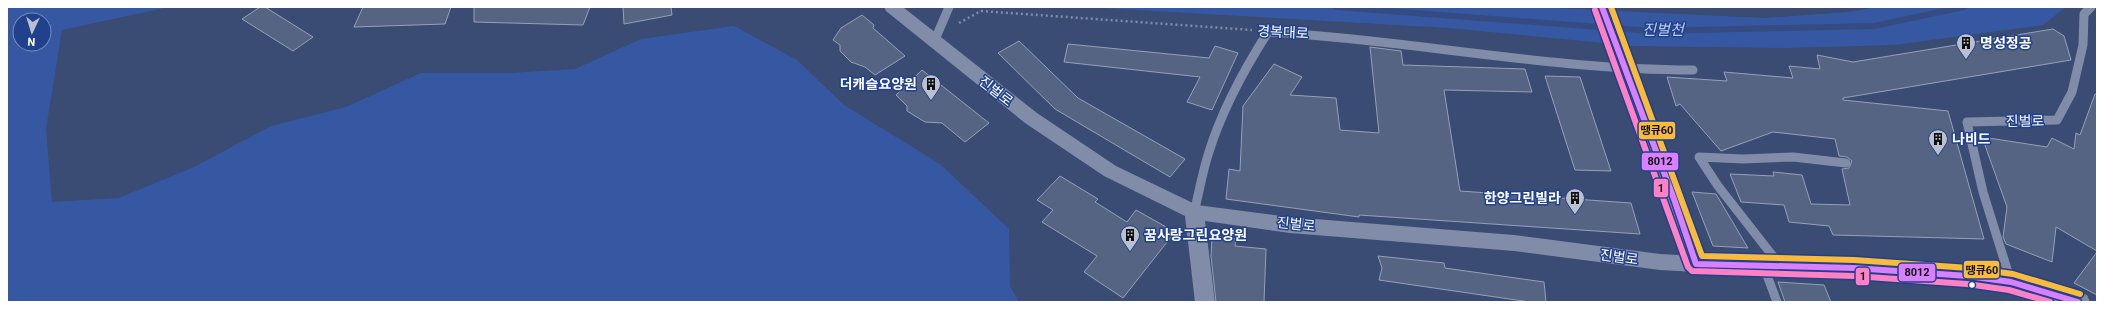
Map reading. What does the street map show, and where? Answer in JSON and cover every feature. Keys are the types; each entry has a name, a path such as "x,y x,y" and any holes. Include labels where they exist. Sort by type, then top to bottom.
{"street":[{"name":"진벌로","path":"892,7 1031,118 1104,167 1194,212 1290,224 1514,242 1660,262 1772,267 1854,268 1968,276 2011,282 2078,302"},
{"path":"1602,7 1674,199 1696,264"},
{"path":"1194,212 1205,302"}],"lane":[{"name":"진벌로","path":"2011,282 1983,192 1967,122 2057,120 2072,92 2083,45 2084,14 2091,7"},
{"path":"934,42 948,8"},
{"path":"1194,212 1212,143 1233,93 1255,51 1268,32"},
{"name":"경복대로","path":"1268,32 1325,34 1533,60 1693,70"},
{"path":"1777,302 1772,267 1699,158 1743,159 1793,157 1846,163"}],"path":[{"name":"경복대로","path":"943,22 962,23 981,11 1268,32"}],"shaded area":[{"path":"7,7 169,7 62,30 46,129 52,202 119,198 194,167 271,126 346,107 421,73 511,73 575,69 641,39 734,26 797,60 844,105 940,164 1009,229 1010,286 1019,302 7,302"},
{"path":"1085,7 1535,7 1764,18 1848,12 1877,7 2066,7 2043,25 1894,45 1788,48 1634,46 1449,28"}],"building":[{"path":"260,7 265,7 313,37 293,51 242,19"},
{"path":"363,7 451,7 445,24 354,27"},
{"path":"474,7 590,7 583,25 474,22"},
{"path":"623,7 671,7 672,15 624,24"},
{"path":"862,15 874,25 873,28 905,56 875,75 865,67 851,62 840,51 840,45 833,40 841,28"},
{"path":"2053,29 2064,36 2071,60 1843,98 1843,100 1948,111 1984,239 1833,235 1829,226 1789,222 1784,205 1741,202 1730,174 1774,176 1773,172 1802,175 1811,204 1850,205 1842,169 1849,168 1852,161 1847,157 1839,156 1835,139 1773,132 1721,151 1680,104 1676,106 1667,77 1727,81 1724,72 1793,78 1789,66 1820,69 1817,55 1853,62"},
{"path":"1019,41 1078,98 1185,159 1170,177 1055,109 998,53"},
{"path":"1068,44 1209,58 1215,46 1238,53 1212,110 1187,102 1200,77 1064,62"},
{"path":"1370,47 1401,51 1403,65 1525,69 1532,92 1444,90 1460,191 1631,203 1640,234 1359,215 1359,217 1226,199 1229,169 1240,171 1243,106 1274,64 1302,77 1290,95 1336,98 1340,130 1379,133"},
{"name":"더캐슬요양원","path":"922,70 989,123 965,142 942,123 925,122 907,111 907,106 896,95"},
{"path":"1545,76 1580,77 1611,171 1575,170"},
{"path":"2095,94 2097,94 2097,251 2056,227 2052,262 2006,244 2003,237 2007,207 1982,137 2047,147 2052,138 2074,149 2076,133 2080,135"},
{"path":"1060,176 1098,199 1095,202 1127,222 1136,210 1175,232 1123,298 1084,272 1097,256 1042,222 1053,210 1037,200"},
{"path":"1692,192 1716,194 1748,248 1713,246"},
{"path":"1212,236 1236,239 1235,246 1266,249 1264,302 1216,302 1211,256"},
{"path":"2097,252 2097,295 2074,283"},
{"path":"1378,256 1444,263 1445,268 1544,282 1546,302 1530,302 1379,280 1382,268"},
{"path":"1778,282 1824,285 1831,302 1785,302"}],"waterway":[{"name":"진벌천","path":"1336,7 1652,31 1874,26 1964,7"}],"transit line":[{"name":"8012","path":"1602,7 1674,199 1696,264 1854,268 1968,276 2011,282 2078,302"},
{"name":"땡큐60","path":"1611,7 1702,256 1854,260 1969,268 2013,274 2080,294"},
{"name":"1","path":"1595,10 1666,202 1688,267 1692,271 1854,276 1967,284 2009,290 2050,302"}],"place":[{"name":"명성정공","path":"1966,60"},
{"name":"더캐슬요양원","path":"931,101"},
{"name":"나비드","path":"1938,156"},
{"name":"한양그린빌라","path":"1575,215"},
{"name":"꿈사랑그린요양원","path":"1130,252"}]}
